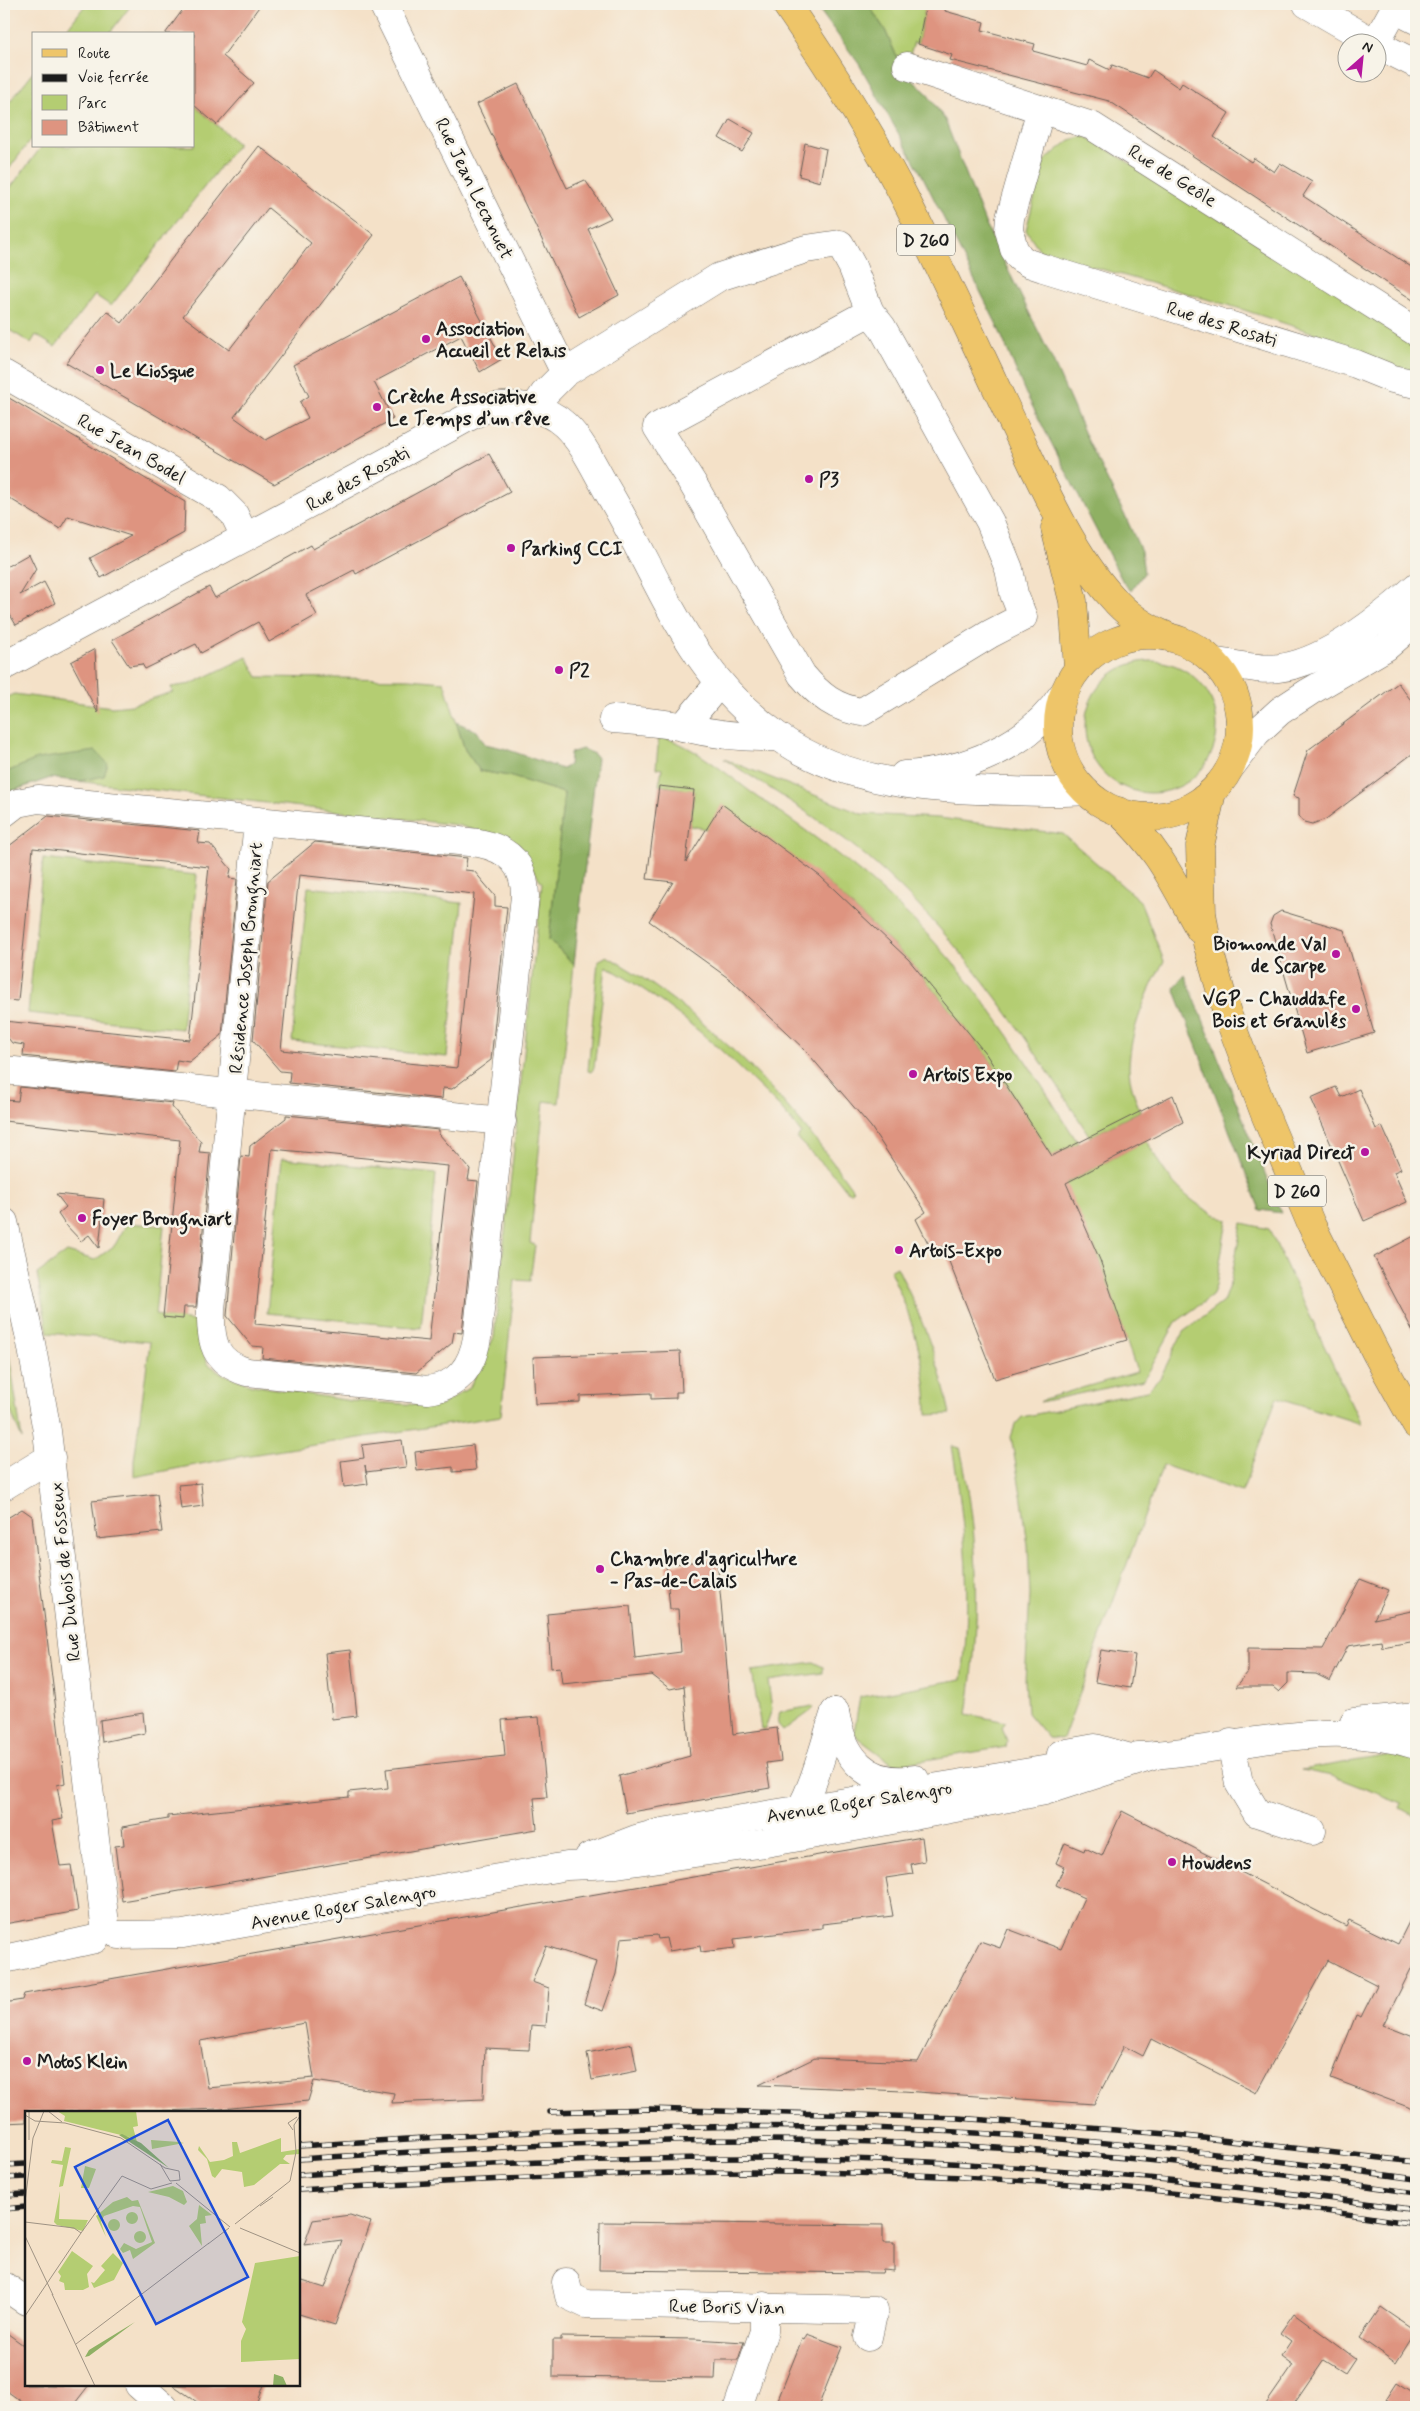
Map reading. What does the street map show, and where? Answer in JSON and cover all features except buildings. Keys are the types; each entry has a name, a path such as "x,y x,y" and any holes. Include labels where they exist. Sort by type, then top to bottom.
{"main road":[{"name":"D 260","path":"786,4 830,68 912,213 1044,488 1076,544 1111,596 1137,621 1167,636"},
{"name":"D 260","path":"1044,488 1070,581 1076,623 1078,668"},
{"path":"1144,634 1167,636 1192,646 1214,662 1232,686 1239,707 1240,737 1232,765 1212,792 1193,806 1172,815 1148,817 1118,812 1100,803 1085,791 1066,765 1059,742 1058,718 1063,694 1078,668 1094,652 1122,638 1144,634"},
{"name":"D 260","path":"1212,792 1202,829 1199,864 1202,913 1206,943 1236,1040 1310,1224 1364,1330 1416,1425"},
{"name":"D 260","path":"1118,812 1145,838 1163,862 1206,943"}],"street":[{"name":"Rue Jean Lecanuet","path":"383,4 565,373"},
{"path":"1308,4 1357,32"},
{"path":"1385,32 1402,11"},
{"path":"1388,49 1416,64"},
{"name":"Rue de Geôle","path":"907,66 1092,126 1114,138 1416,332"},
{"name":"Rue des Rosati","path":"1041,108 1010,218 1009,230 1014,249 1020,258 1028,263 1356,364 1393,379 1416,384"},
{"path":"534,409 544,394 565,373 719,277 806,249 840,244 852,266 870,312 882,327 990,522 1010,569 1014,594 1023,617 990,634 862,712 831,704 818,694 802,675 783,646 693,484 657,427 870,312"},
{"name":"Rue Jean Bodel","path":"4,374 218,498 234,514 245,537"},
{"name":"Rue des Rosati","path":"4,666 195,562 488,408 513,405 534,409 564,425 576,440 613,499 691,646 719,683 750,713 779,737 817,758 855,772 921,787 1085,791"},
{"path":"1214,662 1279,668 1306,661 1352,636 1416,587"},
{"path":"1232,765 1256,733 1280,711 1381,650 1416,621"},
{"path":"683,727 719,683"},
{"path":"875,776 932,772 996,752 1042,721 1063,694"},
{"path":"613,719 683,727 739,738 779,737"},
{"name":"Résidence Joseph Brongniart","path":"4,813 17,803 38,799 479,843 491,845 511,858 524,879 525,896 478,1338 471,1362 464,1372 447,1385 428,1390 257,1373 235,1368 220,1356 215,1348 211,1322 258,821"},
{"name":"Résidence Joseph Brongniart","path":"4,1070 502,1121"},
{"name":"Rue Dubois de Fosseux","path":"4,1222 31,1343 51,1457 106,1933"},
{"path":"4,1486 51,1457"},
{"path":"766,1843 787,1826 799,1810 810,1787 835,1712 838,1732 851,1756 868,1773 890,1781 1095,1748 1127,1757"},
{"name":"Avenue Roger Salengro","path":"566,1866 648,1835 1127,1757 1156,1756 1321,1732 1354,1722 1416,1716"},
{"name":"Avenue Roger Salengro","path":"1321,1732 1374,1736 1416,1745"},
{"path":"1231,1744 1239,1784 1257,1813 1312,1831"},
{"name":"Avenue Roger Salengro","path":"4,1959 106,1933 173,1934 201,1931 566,1866 617,1864 766,1843 1045,1791 1156,1756"},
{"name":"Rue Boris Vian","path":"566,2282 569,2296 586,2304 764,2306 874,2310 868,2336"},
{"path":"4,2286 25,2300"},
{"path":"738,2407 764,2332 764,2306"},
{"path":"140,2386 164,2407"}],"green space":[{"path":"86,4 132,4 111,32 65,32"},
{"path":"815,4 868,4 885,30 904,73 926,92 945,120 986,225 1053,361 1088,441 1141,551 1144,573 1131,591 1123,582 1025,392 997,325 922,175 859,64"},
{"path":"868,4 926,4 918,44 914,42 904,73 885,30"},
{"path":"32,74 32,138 4,176 4,109"},
{"path":"195,106 238,144 111,306 95,295 55,347 36,335 31,343 4,327 4,196 40,148 195,148"},
{"path":"1085,136 1416,337 1416,375 1364,355 1350,345 1238,308 1041,252 1026,230 1044,161 1070,140"},
{"path":"247,657 258,677 409,679 444,682 465,750 480,771 509,776 564,793 549,940 574,964 559,1103 544,1101 530,1243 535,1245 530,1281 515,1280 501,1416 231,1458 134,1477 134,1461 150,1342 48,1333 37,1274 67,1252 95,1260 115,1245 127,1223 164,1226 155,1315 199,1322 203,1350 208,1364 223,1374 252,1385 351,1401 440,1406 470,1387 494,1337 542,883 525,860 506,844 457,825 50,778 12,791 4,797 4,699 14,694 112,707 132,705 173,692 171,687 191,684"},
{"path":"1151,661 1164,662 1176,666 1198,680 1212,702 1216,714 1216,740 1212,752 1198,774 1176,788 1164,792 1151,793 1138,792 1126,788 1104,774 1090,752 1086,740 1085,727 1086,714 1090,702 1104,680 1126,666 1138,662"},
{"path":"456,722 477,731 485,744 503,748 562,769 569,765 570,753 582,749 594,754 597,758 574,964 549,940 564,793 509,776 480,771 465,750"},
{"path":"659,736 697,753 804,829 874,884 918,924 958,969 995,1017 1078,1143 1052,1156 986,1054 909,960 820,876 707,829 690,826 694,791 659,785 662,769 656,768"},
{"path":"96,751 108,764 104,776 80,781 50,778 12,791 4,797 4,773 37,759"},
{"path":"724,759 862,814 939,818 1063,834 1140,901 1164,961 1140,1012 1132,1039 1129,1067 1130,1078 1140,1111 1090,1137 1044,1066 996,998 915,902 866,856 827,826"},
{"path":"43,859 197,875 182,1029 28,1013"},
{"path":"308,887 462,903 447,1057 292,1041"},
{"path":"607,956 648,982 689,1012 741,1058 789,1108 811,1135 853,1190 851,1193 797,1139 801,1133 767,1094 720,1049 646,991 606,966 594,1068 591,1072 588,1071 598,961"},
{"path":"1185,975 1281,1213 1260,1210 1174,988"},
{"path":"1147,1140 1162,1167 1179,1189 1200,1206 1227,1220 1216,1286 1212,1296 1176,1322 1144,1380 1040,1402 1044,1399 1137,1372 1100,1260 1065,1184"},
{"path":"282,1158 436,1174 421,1328 267,1313"},
{"path":"1242,1223 1269,1229 1361,1424 1277,1397 1242,1492 1163,1465 1063,1739 1048,1738 1027,1713 1025,1680 1030,1595 1028,1546 1011,1437 1015,1425 1022,1417 1147,1391 1160,1378 1183,1332 1223,1302 1231,1280"},
{"path":"897,1267 914,1302 928,1339 941,1376 950,1414 927,1415 924,1378 917,1341 905,1305 890,1271"},
{"path":"4,1322 22,1439 4,1395"},
{"path":"952,1446 960,1448 967,1481 975,1547 975,1648 967,1714 1006,1722 1002,1727 1007,1741 1006,1747 894,1765 858,1738 854,1732 860,1697 962,1679 967,1592 966,1562"},
{"path":"813,1662 823,1667 823,1673 768,1681 772,1709 765,1729 761,1729 752,1671"},
{"path":"812,1706 814,1708 811,1711 783,1731 779,1727 780,1712"},
{"path":"1402,1753 1416,1756 1416,1817 1400,1808 1402,1803 1332,1776 1301,1770"}],"railway":[{"path":"550,2112 649,2109 958,2118 1168,2134 1416,2162"},
{"path":"300,2146 563,2131 695,2127 762,2126 902,2129 1123,2144 1270,2160 1416,2179"},
{"path":"300,2159 572,2144 708,2140 845,2141 988,2147 1131,2158 1274,2174 1416,2193"},
{"path":"300,2175 443,2166 588,2160 733,2158 878,2160 1013,2167 1148,2178 1282,2192 1416,2210"},
{"path":"4,2165 25,2164"},
{"path":"300,2190 594,2175 712,2172 852,2173 1014,2180 1175,2193 1416,2224"},
{"path":"4,2178 25,2177"},
{"path":"4,2195 25,2194"},
{"path":"4,2209 25,2207"}],"place":[{"name":"Association Accueil et Relais","path":"426,339"},
{"name":"Le Kiosque","path":"100,370"},
{"name":"Crèche Associative Le Temps d’un rêve","path":"377,407"},
{"name":"P3","path":"809,479"},
{"name":"Parking CCI","path":"511,548"},
{"name":"P2","path":"559,670"},
{"name":"Biomonde Val de Scarpe","path":"1336,954"},
{"name":"VGP - Chauddafe Bois et Granulés","path":"1356,1009"},
{"name":"Artois Expo","path":"913,1074"},
{"name":"Kyriad Direct","path":"1365,1152"},
{"name":"Foyer Brongniart","path":"82,1218"},
{"name":"Artois-Expo","path":"899,1250"},
{"name":"Chambre d'agriculture - Pas-de-Calais","path":"600,1569"},
{"name":"Howdens","path":"1172,1862"},
{"name":"Motos Klein","path":"27,2061"}]}
